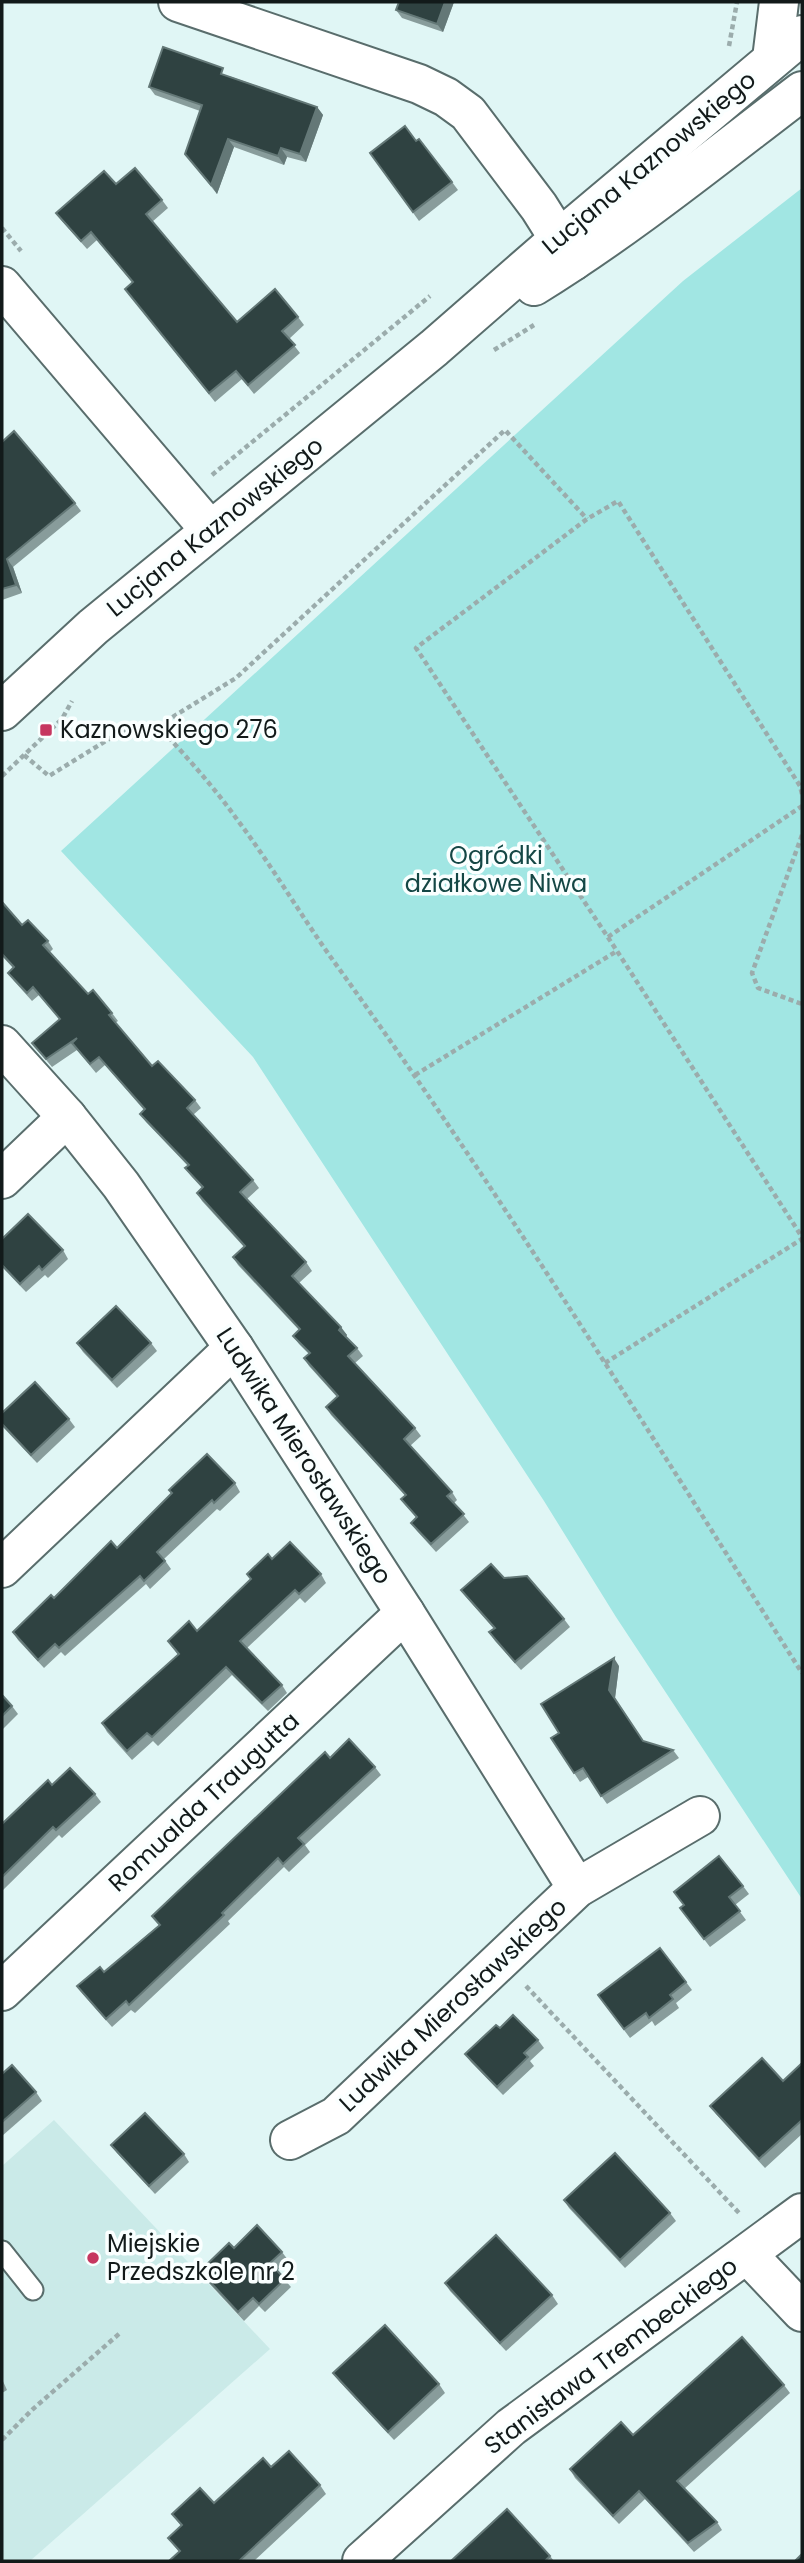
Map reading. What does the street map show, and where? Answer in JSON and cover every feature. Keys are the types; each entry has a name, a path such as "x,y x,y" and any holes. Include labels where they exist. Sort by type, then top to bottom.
{"street":[{"path":"178,2 419,85 446,97 468,113 539,207 566,250"},
{"path":"772,59 779,2"},
{"name":"Lucjana Kaznowskiego","path":"2,711 93,627 209,530 434,348 566,250 772,59 802,35"},
{"name":"Lucjana Kaznowskiego","path":"566,250 646,210 802,91"},
{"path":"2,286 209,530"},
{"name":"Ludwika Mierosławskiego","path":"2,1045 67,1117 121,1185 234,1348 405,1613 577,1888"},
{"path":"2,1179 67,1117"},
{"path":"2,1568 234,1348"},
{"name":"Romualda Traugutta","path":"2,1992 405,1613"},
{"name":"Ludwika Mierosławskiego","path":"290,2140 336,2116 577,1888 700,1816"},
{"name":"Stanisława Trembeckiego","path":"362,2561 511,2427 802,2213"},
{"path":"756,2247 802,2312"}],"lane":[{"path":"2,2251 33,2290"}],"path":[{"path":"719,55 729,46 737,2"},
{"path":"2,228 28,259"},
{"path":"202,466 211,476 433,294"},
{"path":"485,356 541,321"},
{"path":"24,755 49,776 122,731 158,726 236,678 505,430 587,519"},
{"path":"605,1363 802,1238 608,937 416,648 587,519 618,501 800,786 802,794"},
{"path":"2,776 62,719 75,697"},
{"path":"158,726 236,818 301,915 415,1075 605,1363 802,1673"},
{"path":"608,937 802,806"},
{"path":"802,835 752,973 758,988 802,1004"},
{"path":"415,1075 617,951"},
{"path":"502,1960 756,2247"},
{"path":"2,2440 33,2409 120,2333"}],"shaded area":[{"name":"Miejskie Przedszkole nr 2","path":"54,2120 270,2349 30,2561 2,2561 2,2166"}],"green space":[{"name":"Ogródki działkowe Niwa","path":"802,188 802,1899 253,1057 61,851 683,281"}],"building":[{"path":"399,2 445,2 437,24 396,10"},
{"path":"163,47 223,68 221,74 317,107 300,154 281,148 278,156 228,139 211,185 185,154 202,105 149,87"},
{"path":"405,126 416,141 419,139 452,182 413,212 370,153"},
{"path":"135,168 162,200 146,214 237,322 275,289 298,317 282,331 295,345 248,385 236,371 209,393 125,289 133,282 91,232 81,241 56,213 104,171 116,184"},
{"path":"14,431 75,503 7,559 16,585 2,589 2,442"},
{"path":"2,902 22,925 28,920 48,941 43,945 88,994 93,990 112,1013 109,1015 152,1066 158,1061 195,1100 187,1108 253,1180 240,1192 306,1262 292,1276 341,1327 339,1330 357,1348 348,1356 415,1428 404,1439 452,1492 447,1496 464,1514 431,1544 411,1523 417,1517 401,1499 406,1495 326,1407 338,1396 304,1358 310,1353 293,1336 300,1329 233,1257 245,1246 197,1193 203,1187 185,1168 189,1165 140,1114 145,1109 99,1057 90,1064 72,1043 77,1038 46,1059 32,1043 60,1019 33,987 27,993 8,973 14,967 2,954"},
{"path":"28,1214 63,1250 42,1270 39,1266 20,1284 2,1265 2,1239"},
{"path":"116,1306 151,1343 112,1380 77,1343"},
{"path":"35,1382 69,1419 31,1455 2,1424 2,1413"},
{"path":"207,1454 235,1483 214,1503 212,1500 157,1552 165,1561 144,1581 140,1576 59,1648 55,1644 38,1660 13,1632 51,1595 54,1598 111,1541 117,1548 172,1493 169,1490"},
{"path":"290,1542 321,1574 299,1594 295,1590 240,1641 282,1685 262,1703 226,1667 152,1737 147,1733 127,1751 102,1723 179,1654 168,1641 189,1621 197,1631 251,1579 247,1574 268,1554 272,1559"},
{"path":"491,1564 504,1578 527,1576 564,1619 515,1662 489,1632 495,1628 461,1590"},
{"path":"614,1658 609,1690 643,1741 673,1750 601,1796 583,1768 574,1773 551,1738 559,1733 541,1704"},
{"path":"2,1695 12,1706 2,1716"},
{"path":"349,1739 375,1767 298,1838 304,1844 283,1864 278,1858 222,1913 224,1915 129,2005 126,2001 106,2019 77,1986 100,1967 104,1972 160,1925 152,1916 325,1752 330,1758"},
{"path":"70,1768 95,1794 56,1830 53,1827 2,1877 2,1824 48,1780 52,1785"},
{"path":"719,1856 743,1886 729,1897 740,1911 704,1939 680,1908 684,1905 674,1892"},
{"path":"660,1948 686,1982 670,1995 673,1999 649,2018 646,2013 624,2029 598,1995"},
{"path":"513,2015 538,2040 524,2053 528,2057 497,2087 465,2054 496,2025 500,2028"},
{"path":"762,2058 783,2081 802,2063 802,2120 759,2159 710,2106"},
{"path":"12,2065 36,2092 2,2122 2,2074"},
{"path":"145,2113 184,2154 149,2186 111,2145"},
{"path":"615,2153 670,2213 620,2260 564,2200"},
{"path":"257,2225 282,2252 270,2263 285,2279 259,2304 253,2298 238,2312 200,2271 229,2243 234,2248"},
{"path":"496,2235 552,2295 500,2343 445,2283"},
{"path":"385,2325 439,2384 388,2432 333,2373"},
{"path":"742,2337 784,2385 677,2481 717,2522 688,2543 639,2491 613,2516 570,2469 621,2422 633,2435"},
{"path":"289,2451 320,2485 239,2561 169,2561 180,2551 168,2538 182,2525 172,2514 200,2488 214,2503 263,2458 271,2467"},
{"path":"507,2509 550,2556 545,2561 451,2561"}],"place":[{"name":"Kaznowskiego 276","path":"46,730"},
{"name":"Miejskie Przedszkole nr 2","path":"93,2258"}]}
